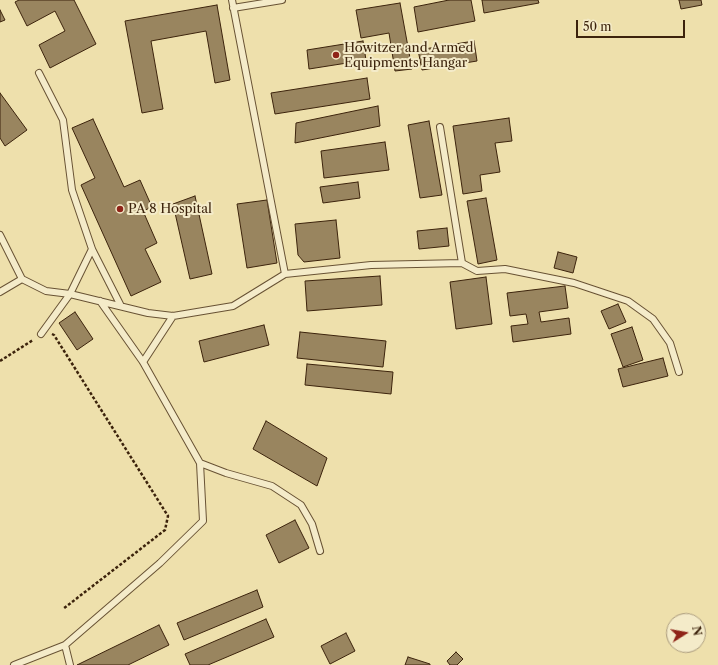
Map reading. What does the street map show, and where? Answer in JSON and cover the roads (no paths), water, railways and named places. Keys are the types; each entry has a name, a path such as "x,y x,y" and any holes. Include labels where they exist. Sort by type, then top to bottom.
{"lane":[{"path":"232,0 285,274"},
{"path":"233,8 282,0"},
{"path":"39,73 63,120 72,190 92,249 120,306"},
{"path":"440,127 462,263"},
{"path":"0,235 22,279 46,291 70,294 148,313 173,316 233,306 285,274 371,265 462,263 477,271 504,269 574,283 628,300 653,319 670,343 679,372"},
{"path":"41,334 70,294 92,249"},
{"path":"0,292 22,279"},
{"path":"14,665 65,645 160,563 203,521 200,463 143,362 100,301"},
{"path":"143,362 173,316"},
{"path":"200,463 226,473 272,486 301,505 312,524 320,551"},
{"path":"65,645 70,665"}],"place":[{"name":"Howitzer and Armed Equipments Hangar","path":"336,55"},
{"name":"PA 8 Hospital","path":"120,209"}]}
